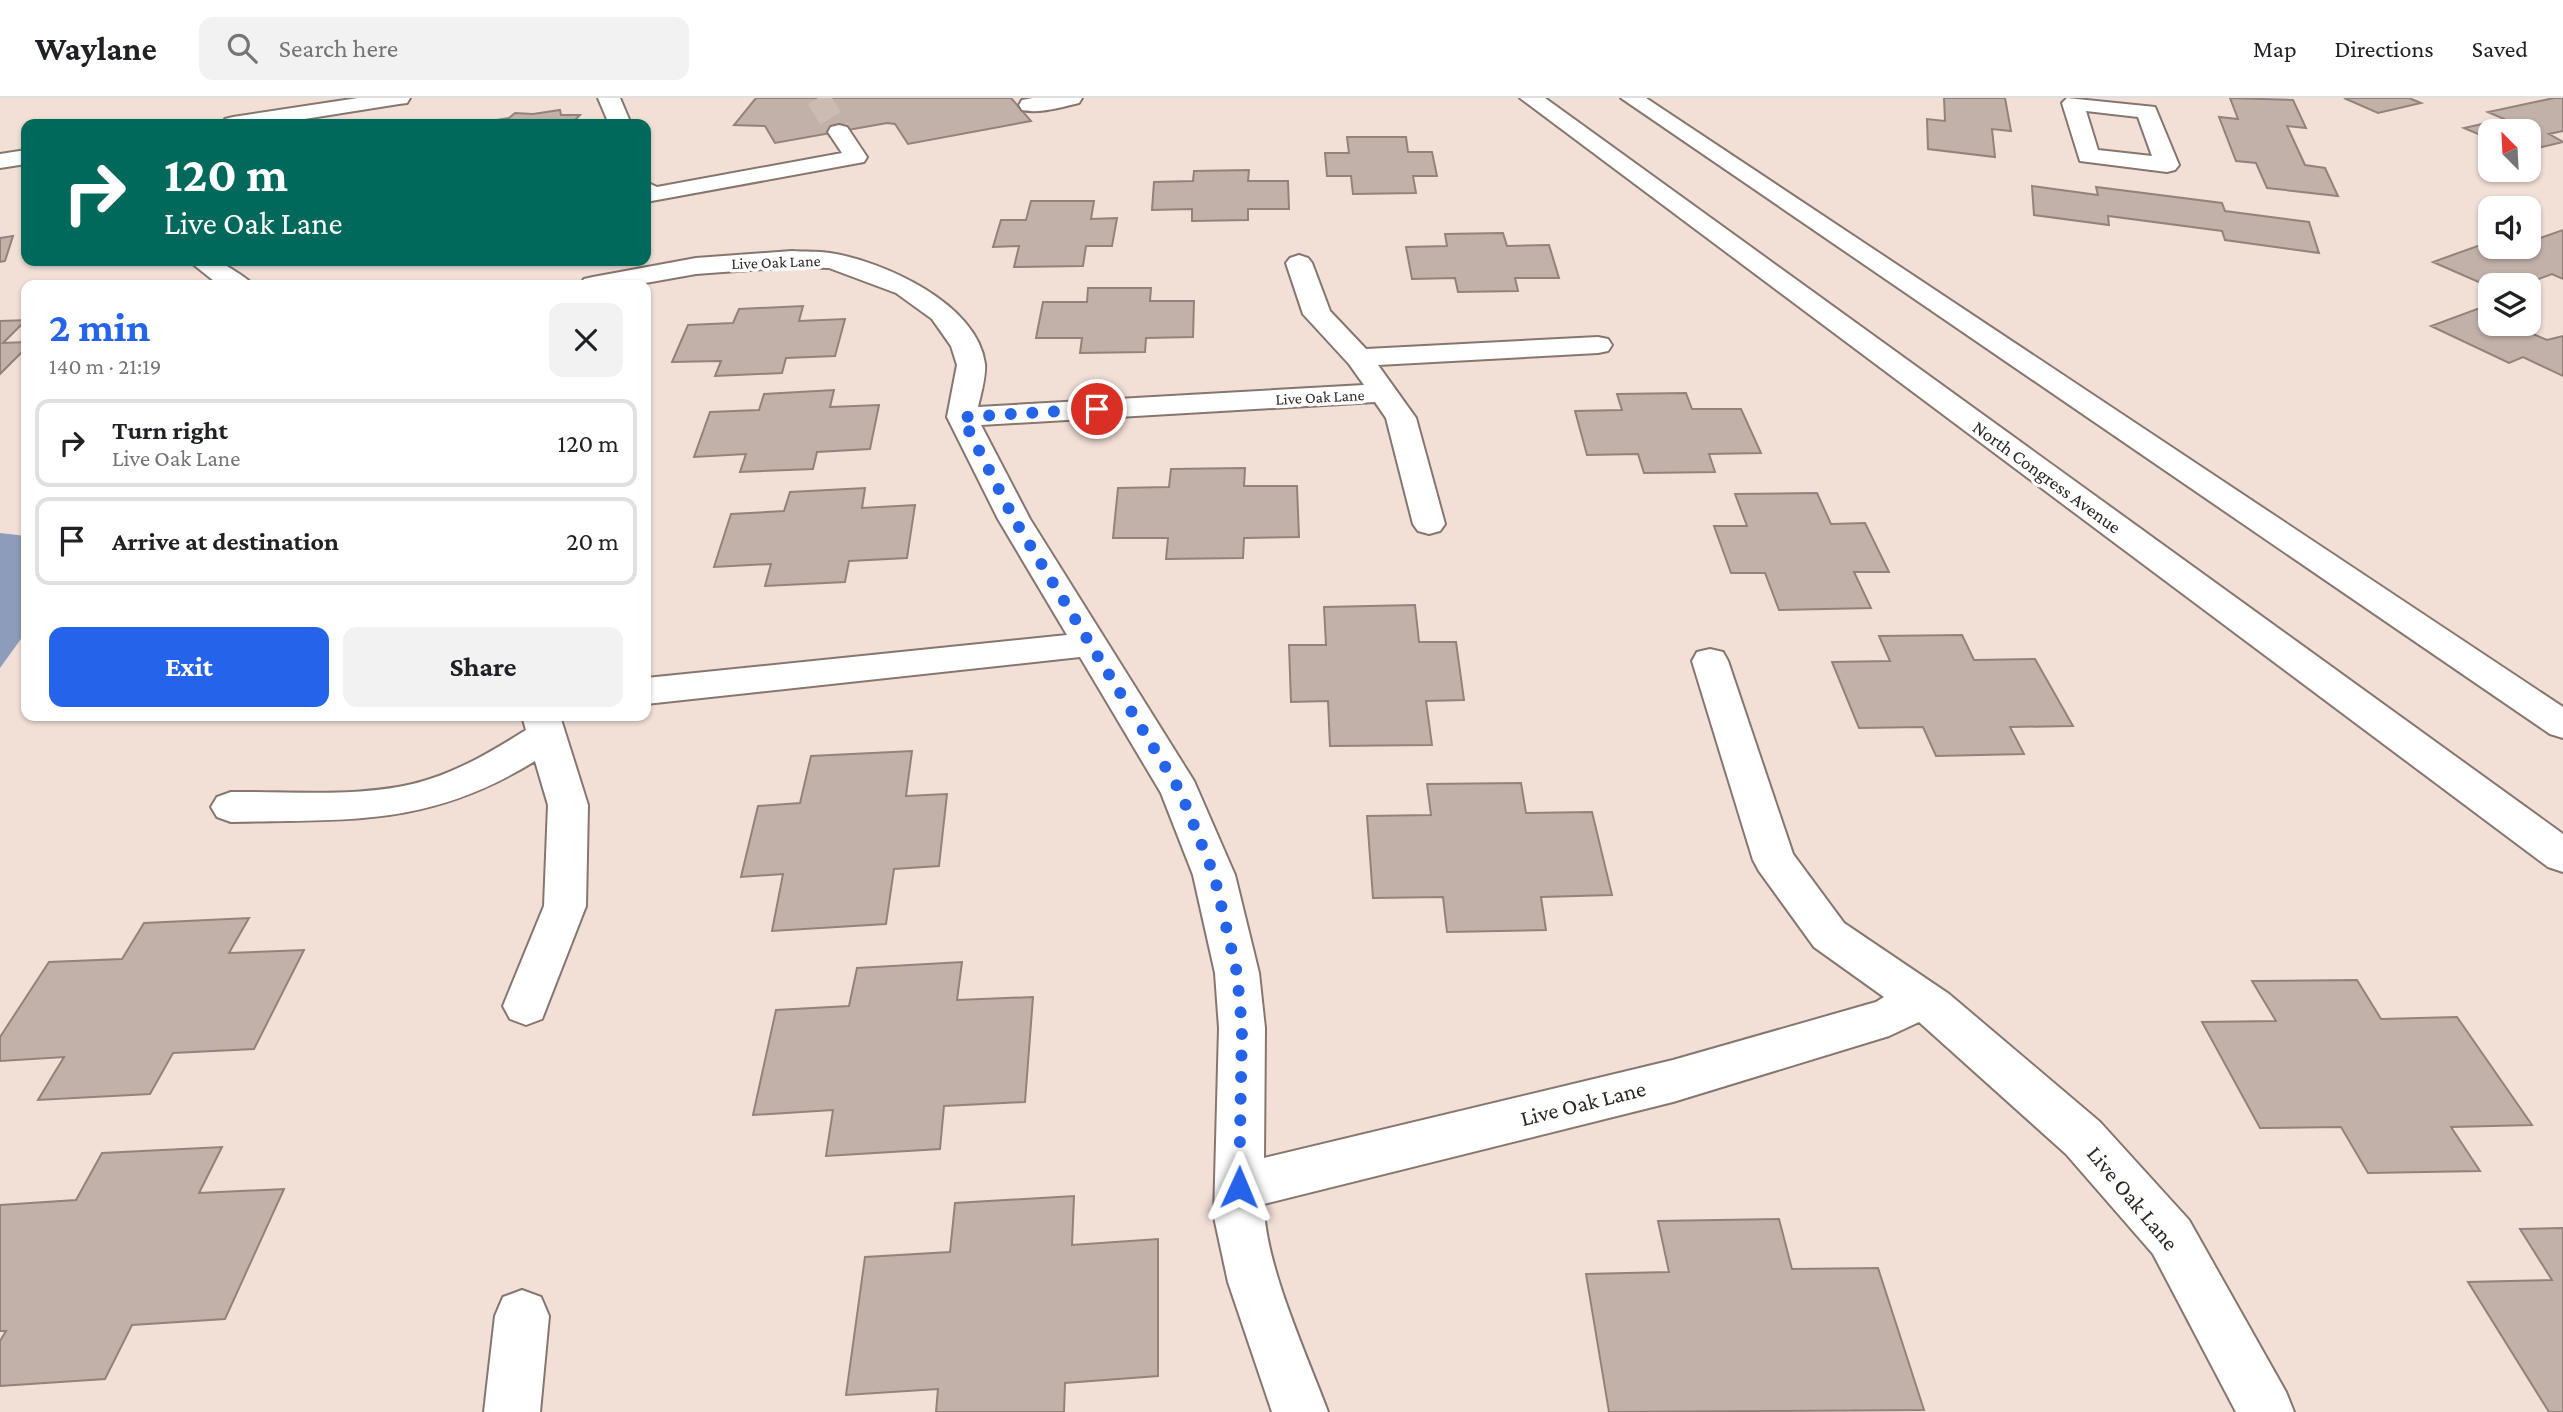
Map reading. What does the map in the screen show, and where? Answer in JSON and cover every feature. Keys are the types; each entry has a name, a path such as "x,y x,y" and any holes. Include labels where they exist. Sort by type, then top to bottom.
{"street":[{"path":"265,119 399,98"},
{"path":"609,98 618,119"},
{"path":"1030,105 1071,98"},
{"name":"North Congress Avenue","path":"1531,98 2563,856"},
{"path":"1632,98 2563,725"},
{"path":"651,196 856,157 839,132"},
{"path":"0,161 21,158"},
{"name":"Live Oak Lane","path":"625,280 696,266 792,259 829,260 882,276 925,299 942,313 960,337 971,365 962,417 1384,393"},
{"name":"Live Oak Lane","path":"1299,263 1317,314 1359,358 1401,418 1429,524"},
{"path":"208,266 229,280"},
{"path":"1359,358 1598,345"},
{"path":"962,417 1014,519 1180,791 1214,875 1237,973 1242,1028 1239,1217 1254,1282 1300,1412"},
{"path":"651,690 1090,644"},
{"name":"Live Oak Lane","path":"1710,661 1774,860 1829,935 1933,1007 2083,1138 2171,1237 2266,1412"},
{"path":"231,807 403,800 453,786 494,768 544,725 568,805 565,906 526,1006"},
{"name":"Live Oak Lane","path":"1239,1187 1673,1082 1889,1017 1919,998"},
{"path":"512,1412 522,1317"}],"water":[{"path":"0,533 21,535 21,639 0,668"}],"building":[{"path":"756,98 1011,98 1031,121 908,144 895,124 887,123 775,143 765,126 734,125"},
{"path":"1944,98 2005,98 2011,131 1992,129 1995,157 1928,149 1927,119 1945,121"},
{"path":"2230,98 2293,100 2306,128 2287,126 2305,165 2325,168 2338,196 2267,188 2256,163 2236,161 2219,117 2238,119"},
{"path":"2344,98 2409,98 2421,103 2378,113"},
{"path":"2563,98 2563,131 2549,134 2563,142 2541,147 2541,119 2504,119 2488,112"},
{"path":"560,110 561,115 580,115 576,119 503,119 515,113 533,114"},
{"path":"2478,125 2478,134 2464,128"},
{"path":"1347,137 1406,137 1408,152 1432,152 1437,176 1413,176 1416,193 1353,194 1351,176 1327,176 1325,153 1349,153"},
{"path":"1249,170 1248,181 1288,181 1289,209 1248,209 1248,220 1192,221 1192,209 1152,210 1154,182 1193,181 1194,171"},
{"path":"2032,186 2098,195 2096,187 2222,203 2225,211 2309,222 2319,253 2225,240 2222,231 2108,216 2109,225 2034,215"},
{"path":"1031,201 1094,201 1091,219 1117,218 1112,246 1086,246 1083,266 1014,267 1019,246 993,247 1001,220 1026,220"},
{"path":"2563,230 2563,279 2552,274 2541,278 2541,273 2478,273 2478,282 2433,262 2478,246 2478,259 2541,259 2541,238"},
{"path":"1503,233 1507,246 1549,245 1559,278 1515,278 1518,291 1458,292 1455,278 1412,279 1406,247 1447,246 1445,234"},
{"path":"13,236 5,261 0,262 0,238"},
{"path":"1088,288 1151,288 1150,301 1194,301 1193,337 1146,338 1145,352 1080,353 1082,338 1036,338 1043,302 1087,302"},
{"path":"803,306 799,321 845,319 835,356 786,358 782,373 715,376 721,361 672,362 688,325 733,323 739,309"},
{"path":"2477,309 2478,336 2538,336 2547,340 2563,336 2563,376 2523,357 2509,363 2431,326"},
{"path":"21,320 21,325 3,343 21,342 21,353 0,374 0,321"},
{"path":"834,390 830,407 879,405 870,449 817,452 813,469 740,472 746,454 694,457 710,412 759,410 764,394"},
{"path":"1686,393 1692,409 1741,409 1761,453 1709,454 1715,472 1644,473 1638,454 1587,455 1575,411 1622,410 1617,394"},
{"path":"1245,468 1244,486 1297,486 1299,537 1244,538 1243,558 1166,559 1168,538 1113,538 1118,488 1169,487 1171,469"},
{"path":"865,488 862,508 915,505 907,558 849,561 845,582 765,586 771,564 714,567 731,514 784,511 790,492"},
{"path":"1817,493 1831,524 1865,523 1889,572 1854,572 1871,608 1779,610 1765,573 1731,573 1714,526 1747,526 1735,494"},
{"path":"1415,605 1419,642 1456,642 1464,700 1426,701 1432,745 1330,746 1328,701 1291,702 1289,645 1326,645 1324,607"},
{"path":"1962,635 1974,660 2035,659 2073,726 2010,727 2024,754 1936,756 1923,727 1859,728 1832,662 1890,661 1879,636"},
{"path":"912,751 906,796 947,794 939,866 894,869 886,924 772,931 783,874 741,877 758,806 800,803 811,756"},
{"path":"1521,783 1526,813 1592,812 1612,895 1541,897 1546,930 1447,932 1443,897 1373,898 1367,816 1431,815 1427,784"},
{"path":"249,918 229,953 304,950 254,1049 173,1053 150,1094 38,1100 64,1057 0,1061 0,1037 49,962 122,959 144,923"},
{"path":"962,962 957,1000 1033,997 1025,1102 944,1106 940,1149 826,1156 833,1110 753,1115 776,1010 849,1006 857,968"},
{"path":"2357,980 2381,1019 2457,1017 2532,1125 2451,1127 2480,1171 2368,1173 2341,1127 2260,1128 2202,1022 2276,1021 2252,981"},
{"path":"222,1147 199,1193 284,1189 225,1319 132,1325 105,1379 0,1386 0,1341 6,1331 0,1331 0,1205 76,1200 102,1153"},
{"path":"1074,1196 1072,1245 1158,1239 1158,1376 1065,1383 1064,1412 936,1412 938,1389 846,1395 865,1257 950,1252 955,1203"},
{"path":"1779,1219 1792,1269 1878,1268 1924,1410 1609,1412 1586,1274 1669,1272 1658,1221"},
{"path":"2563,1228 2563,1412 2549,1412 2468,1282 2552,1280 2520,1229"}],"tunnel":[{"path":"818,98 839,132"}],"route":[{"path":"1097,409 962,417 1014,519 1180,791 1214,875 1237,973 1242,1028 1239,1187"}]}
